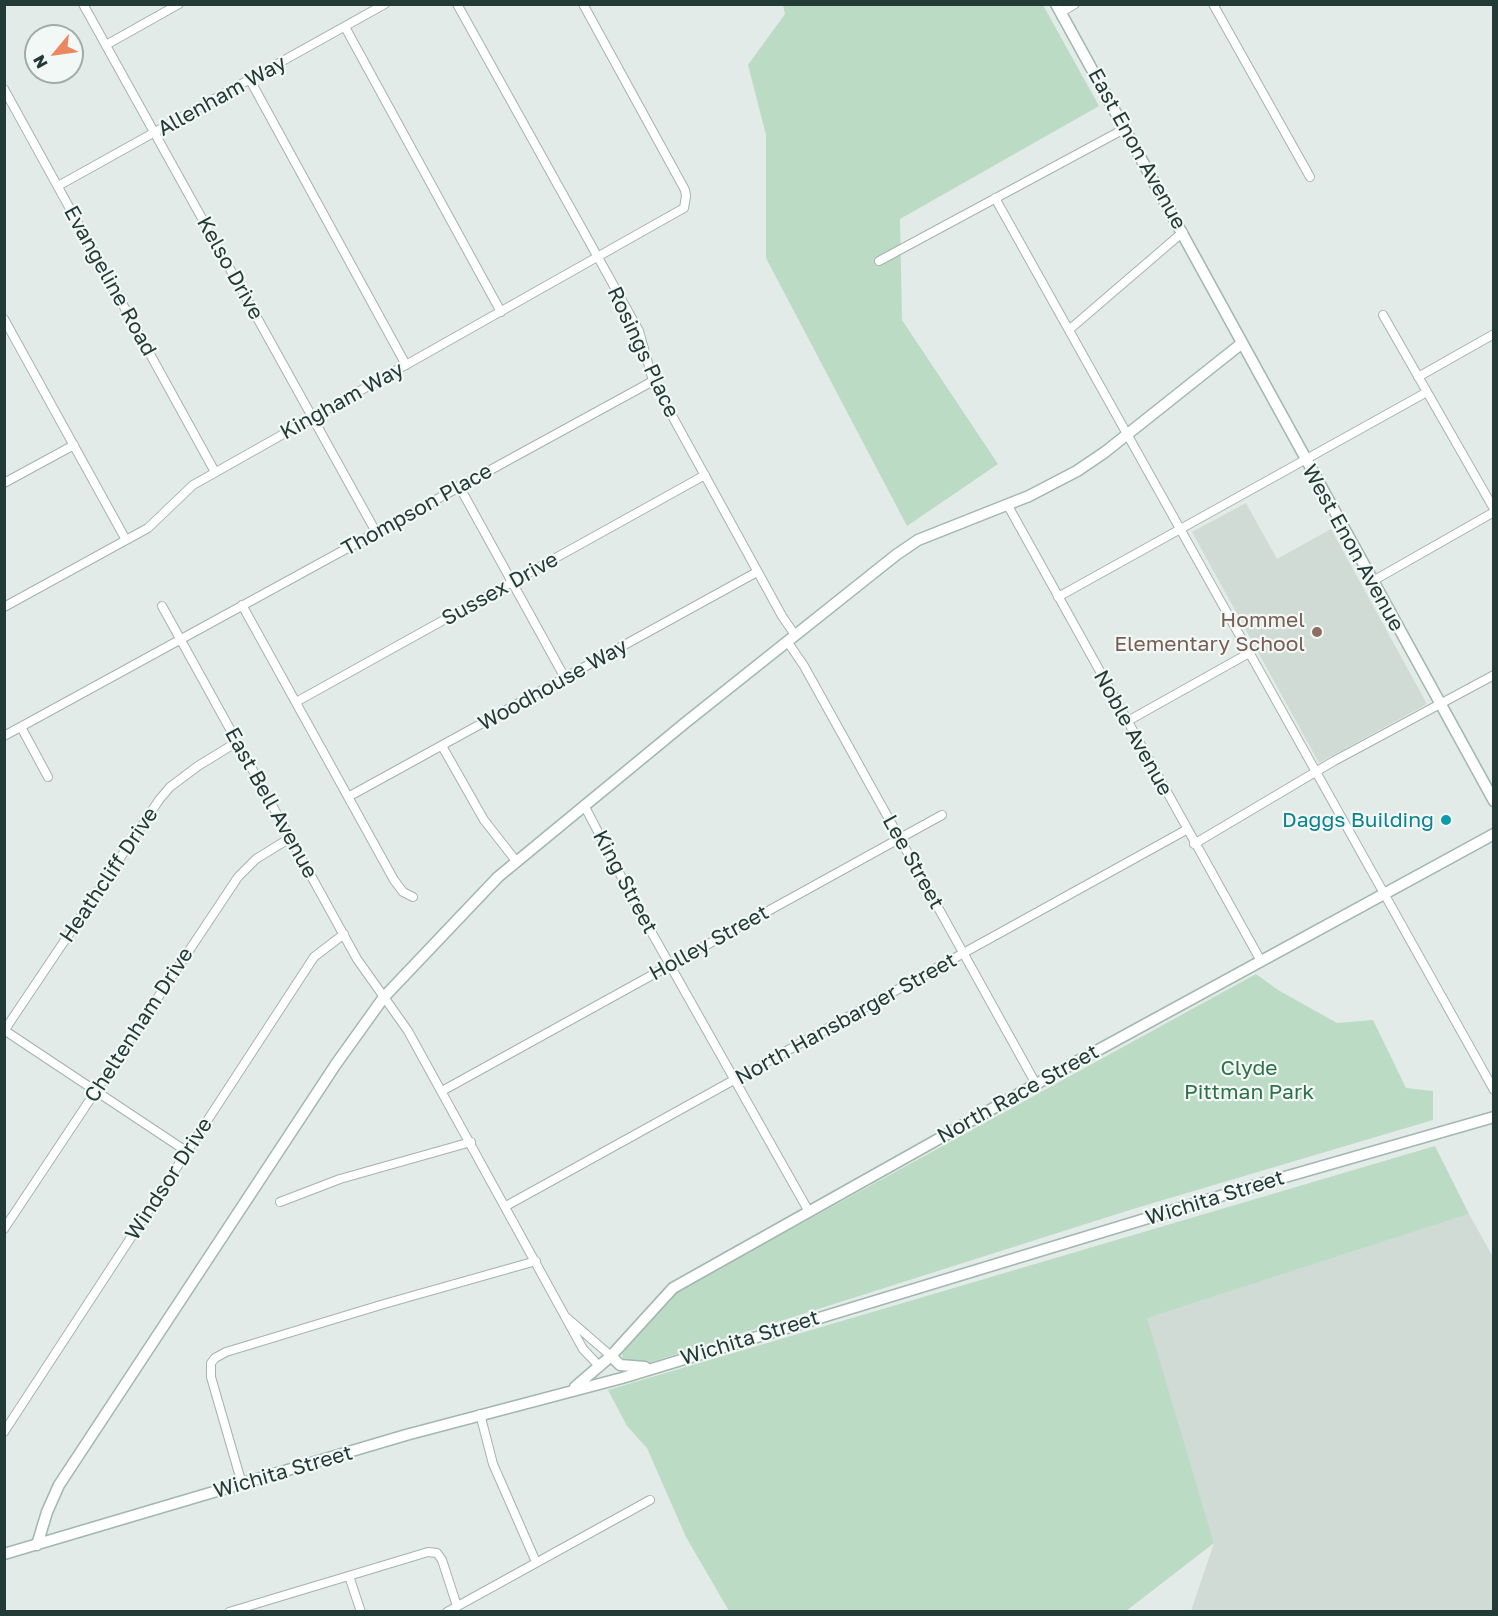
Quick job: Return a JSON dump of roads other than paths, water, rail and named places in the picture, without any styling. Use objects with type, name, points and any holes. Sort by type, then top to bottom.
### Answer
[{"type":"street","name":"Kelso Drive","points":[[83,4],[376,532]]},
{"type":"street","points":[[106,45],[179,4]]},
{"type":"street","name":"Allenham Way","points":[[58,186],[385,4]]},
{"type":"street","name":"Rosings Place","points":[[457,4],[639,331],[653,381],[758,572],[791,638]]},
{"type":"street","name":"Kingham Way","points":[[4,607],[157,521],[182,492],[215,472],[679,212],[686,203],[685,190],[583,4]]},
{"type":"street","points":[[1058,9],[1075,4]]},
{"type":"street","points":[[1213,4],[1310,177]]},
{"type":"street","name":"East Enon Avenue","points":[[1058,9],[1183,231],[1216,295]]},
{"type":"street","points":[[345,27],[501,312]]},
{"type":"street","points":[[250,80],[406,365]]},
{"type":"street","name":"Evangeline Road","points":[[4,89],[215,472]]},
{"type":"street","points":[[879,261],[1126,128]]},
{"type":"street","points":[[995,198],[1494,1090]]},
{"type":"street","points":[[1070,329],[1183,231]]},
{"type":"street","name":"West Enon Avenue","points":[[1216,295],[1371,582],[1494,801]]},
{"type":"street","points":[[1371,582],[1494,511],[1383,315]]},
{"type":"street","points":[[4,319],[126,540]]},
{"type":"street","points":[[1418,376],[1494,334]]},
{"type":"street","points":[[37,1545],[47,1512],[59,1485],[336,1064],[384,997],[437,938],[516,861],[791,638],[918,540],[1029,496],[1077,471],[1241,344]]},
{"type":"street","name":"Thompson Place","points":[[4,736],[653,381]]},
{"type":"street","points":[[1058,597],[1426,392]]},
{"type":"street","points":[[4,483],[74,445]]},
{"type":"street","name":"Sussex Drive","points":[[296,702],[705,475]]},
{"type":"street","points":[[459,486],[565,678]]},
{"type":"street","name":"Noble Avenue","points":[[1006,504],[1261,961]]},
{"type":"street","name":"Woodhouse Way","points":[[348,797],[758,572]]},
{"type":"street","points":[[242,605],[394,880],[404,892],[413,897]]},
{"type":"street","name":"East Bell Avenue","points":[[162,606],[344,934],[408,1030],[583,1349],[600,1367]]},
{"type":"street","name":"Lee Street","points":[[791,638],[804,666],[1036,1084]]},
{"type":"street","points":[[1126,722],[1251,652]]},
{"type":"street","points":[[1194,844],[1317,771],[1494,675]]},
{"type":"street","points":[[21,727],[48,777]]},
{"type":"street","name":"Heathcliff Drive","points":[[5,1031],[159,800],[170,787],[198,766],[237,742]]},
{"type":"street","points":[[442,746],[484,820],[516,861]]},
{"type":"street","name":"King Street","points":[[584,805],[669,964],[808,1210]]},
{"type":"street","name":"Holley Street","points":[[442,1090],[942,815]]},
{"type":"street","name":"North Hansbarger Street","points":[[506,1206],[1186,830]]},
{"type":"street","name":"North Race Street","points":[[571,1391],[611,1356],[673,1288],[808,1210],[1494,834]]},
{"type":"street","name":"Cheltenham Drive","points":[[4,1229],[238,877],[256,859],[290,838]]},
{"type":"street","name":"Windsor Drive","points":[[4,1432],[314,957],[344,934]]},
{"type":"street","points":[[5,1031],[186,1151]]},
{"type":"street","name":"Wichita Street","points":[[4,1554],[480,1414],[622,1378],[1250,1187],[1494,1117]]},
{"type":"street","points":[[280,1202],[340,1179],[471,1142]]},
{"type":"street","points":[[242,1484],[212,1377],[211,1363],[215,1358],[225,1352],[384,1304],[536,1262]]},
{"type":"street","points":[[565,1317],[575,1322],[620,1365],[655,1367]]},
{"type":"street","points":[[600,1367],[622,1378]]},
{"type":"street","points":[[480,1414],[493,1464],[536,1562]]},
{"type":"street","points":[[447,1611],[650,1500]]},
{"type":"street","points":[[229,1611],[258,1607],[349,1575],[428,1552],[437,1553],[442,1560],[457,1606]]},
{"type":"street","points":[[349,1575],[361,1611]]},
{"type":"place","name":"Hommel Elementary School","points":[[1317,632]]},
{"type":"place","name":"Daggs Building","points":[[1446,820]]},
{"type":"park label","name":"Clyde Pittman Park","points":[[1249,1080]]}]
